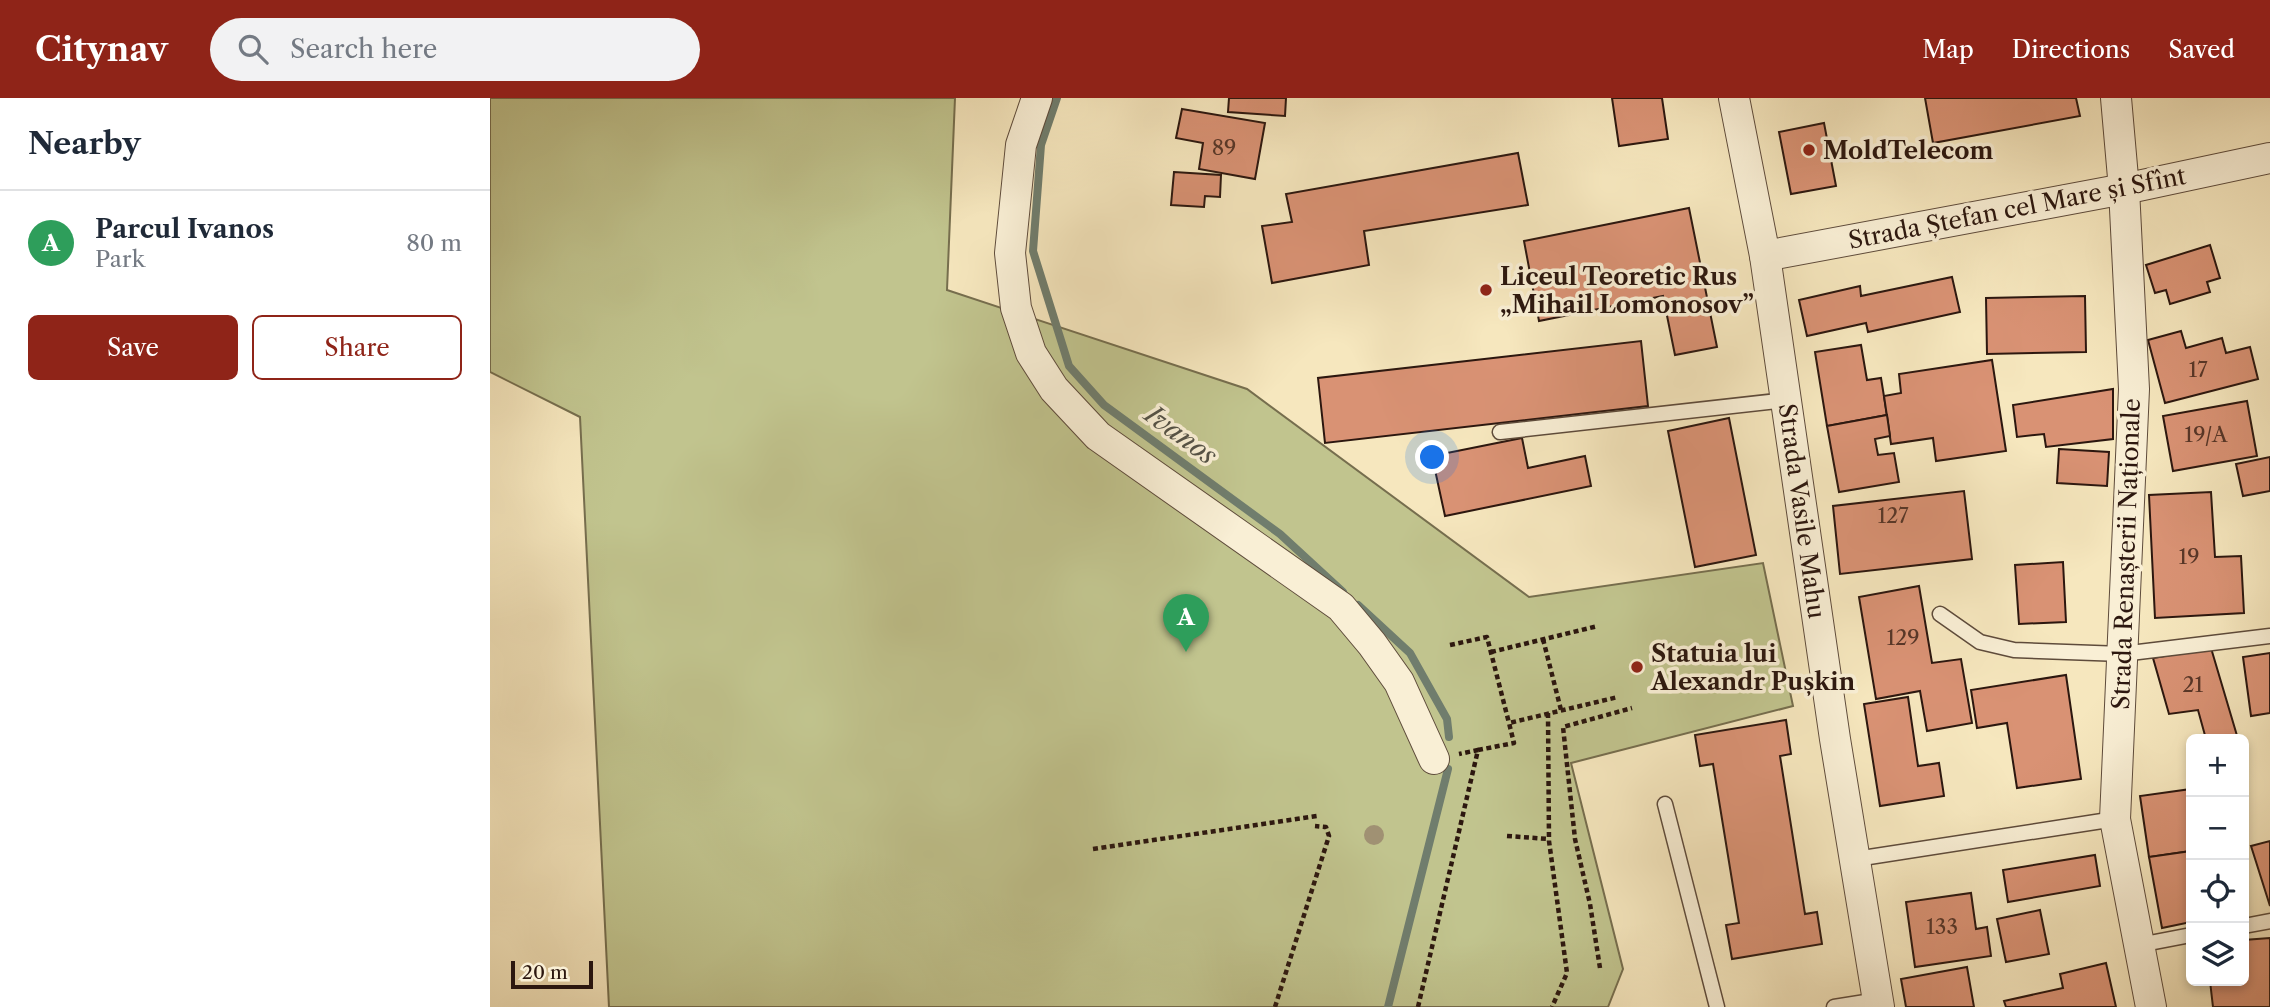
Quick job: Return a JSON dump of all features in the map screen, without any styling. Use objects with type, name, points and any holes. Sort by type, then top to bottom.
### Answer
[{"type":"street","points":[[1037,98],[1021,145],[1010,253],[1016,308],[1031,353],[1054,389],[1098,436],[1341,607],[1399,682],[1434,760]]},
{"type":"street","name":"Strada Vasile Mahu","points":[[1734,98],[1765,256],[1835,739],[1878,1004]]},
{"type":"street","name":"Strada Renașterii Naționale","points":[[2116,98],[2124,189],[2134,389],[2115,819],[2151,1007]]},
{"type":"street","name":"Strada Ștefan cel Mare și Sfînt","points":[[1765,256],[2124,189],[2270,158]]},
{"type":"lane","points":[[1500,432],[1786,400]]},
{"type":"lane","points":[[1940,614],[1980,642],[2014,650],[2122,654],[2270,636]]},
{"type":"lane","points":[[1665,804],[1717,1007]]},
{"type":"lane","points":[[1856,859],[2115,819]]},
{"type":"lane","points":[[2249,925],[2270,921]]},
{"type":"lane","points":[[2139,945],[2186,936]]},
{"type":"lane","points":[[1834,1007],[1878,1004]]},
{"type":"path","points":[[1491,652],[1598,626]]},
{"type":"path","points":[[1434,760],[1514,743],[1488,637],[1450,645]]},
{"type":"path","points":[[1543,639],[1561,710]]},
{"type":"path","points":[[1509,723],[1618,697]]},
{"type":"path","points":[[1600,968],[1576,839],[1563,727],[1632,708]]},
{"type":"path","points":[[1548,713],[1549,839],[1567,973],[1552,1007]]},
{"type":"path","points":[[1418,1007],[1478,750]]},
{"type":"path","points":[[1093,849],[1317,816]]},
{"type":"path","points":[[1275,1007],[1329,836],[1326,827],[1315,826]]},
{"type":"path","points":[[1507,836],[1549,839]]},
{"type":"green space","points":[[490,98],[955,98],[947,290],[1247,389],[1529,597],[1763,563],[1793,706],[1571,763],[1623,969],[1608,1007],[609,1007],[580,417],[490,372]]},
{"type":"building","points":[[1229,98],[1286,98],[1285,116],[1228,112]]},
{"type":"building","points":[[1612,98],[1662,98],[1668,139],[1619,146]]},
{"type":"building","points":[[1925,98],[2076,98],[2080,116],[1933,143]]},
{"type":"building","points":[[1182,109],[1265,123],[1255,179],[1199,169],[1203,143],[1176,138]]},
{"type":"building","points":[[1824,123],[1836,186],[1791,194],[1779,132]]},
{"type":"building","points":[[1518,153],[1528,205],[1364,231],[1369,265],[1272,283],[1262,226],[1292,222],[1286,194]]},
{"type":"building","points":[[1174,172],[1221,175],[1220,197],[1205,196],[1204,207],[1171,205]]},
{"type":"building","points":[[1689,208],[1717,347],[1675,355],[1663,296],[1539,321],[1524,241]]},
{"type":"building","points":[[2210,245],[2220,278],[2207,282],[2210,292],[2170,304],[2166,290],[2155,293],[2146,265]]},
{"type":"building","points":[[1952,277],[1960,312],[1868,332],[1866,323],[1807,336],[1799,300],[1860,286],[1861,296]]},
{"type":"building","points":[[2085,296],[2086,352],[1987,354],[1986,298]]},
{"type":"building","points":[[2181,331],[2186,348],[2222,338],[2226,353],[2250,347],[2258,379],[2165,403],[2148,340]]},
{"type":"building","points":[[1641,341],[1648,406],[1325,443],[1318,378]]},
{"type":"building","points":[[1861,345],[1867,380],[1881,378],[1887,415],[1827,426],[1815,352]]},
{"type":"building","points":[[1992,360],[2006,451],[1936,461],[1933,438],[1891,444],[1884,396],[1901,393],[1899,374]]},
{"type":"building","points":[[2113,389],[2113,439],[2046,447],[2044,434],[2017,437],[2013,405]]},
{"type":"building","points":[[2247,401],[2257,456],[2173,471],[2163,416]]},
{"type":"building","points":[[1887,415],[1890,436],[1875,439],[1878,455],[1894,453],[1899,482],[1839,492],[1827,426]]},
{"type":"building","points":[[1729,418],[1756,555],[1695,567],[1668,431]]},
{"type":"building","points":[[1522,438],[1528,468],[1585,456],[1591,486],[1445,516],[1432,456]]},
{"type":"building","points":[[2059,449],[2109,452],[2107,486],[2057,483]]},
{"type":"building","points":[[2270,457],[2270,491],[2243,496],[2236,464]]},
{"type":"building","points":[[1964,491],[1972,559],[1840,574],[1833,506]]},
{"type":"building","points":[[2211,492],[2215,557],[2241,556],[2244,613],[2155,618],[2149,495]]},
{"type":"building","points":[[2063,562],[2066,622],[2019,624],[2015,565]]},
{"type":"building","points":[[1919,586],[1932,663],[1961,659],[1972,723],[1927,731],[1920,691],[1876,699],[1859,597]]},
{"type":"building","points":[[2211,648],[2237,734],[2205,734],[2198,710],[2169,714],[2153,658]]},
{"type":"building","points":[[2270,653],[2270,713],[2251,716],[2243,657]]},
{"type":"building","points":[[2066,675],[2081,779],[2017,788],[2007,723],[1977,728],[1971,690]]},
{"type":"building","points":[[1908,697],[1918,766],[1939,763],[1944,796],[1880,806],[1864,704]]},
{"type":"building","points":[[1786,720],[1791,754],[1780,756],[1805,914],[1817,912],[1822,944],[1732,959],[1726,925],[1739,923],[1713,764],[1700,766],[1695,735]]},
{"type":"building","points":[[2186,790],[2186,852],[2149,857],[2140,796]]},
{"type":"building","points":[[2270,841],[2270,906],[2251,846]]},
{"type":"building","points":[[2186,852],[2186,923],[2162,928],[2149,857]]},
{"type":"building","points":[[2095,855],[2100,886],[2008,902],[2003,870]]},
{"type":"building","points":[[1971,893],[1976,929],[1987,927],[1991,956],[1915,967],[1906,902]]},
{"type":"building","points":[[2040,910],[2049,954],[2006,962],[1997,919]]},
{"type":"building","points":[[2270,938],[2270,1007],[2213,1007],[2211,986],[2249,986],[2249,940]]},
{"type":"building","points":[[2106,963],[2116,1007],[2006,1007],[2004,1001],[2063,988],[2060,974]]},
{"type":"building","points":[[1967,967],[1974,1007],[1906,1007],[1901,979]]},
{"type":"waterway","name":"Ivanos","points":[[1057,98],[1041,145],[1033,251],[1069,366],[1104,405],[1280,534],[1343,592]]},
{"type":"waterway","name":"Ivanos","points":[[1358,605],[1410,653],[1447,719],[1449,737]]},
{"type":"waterway","name":"Ivanos","points":[[1388,1007],[1448,769]]},
{"type":"place","name":"MoldTelecom","points":[[1809,150]]},
{"type":"place","name":"Liceul Teoretic Rus „Mihail Lomonosov”","points":[[1486,290]]},
{"type":"place","name":"Parcul Ivanos","points":[[1186,652]]},
{"type":"place","name":"Statuia lui Alexandr Pușkin","points":[[1637,667]]}]
